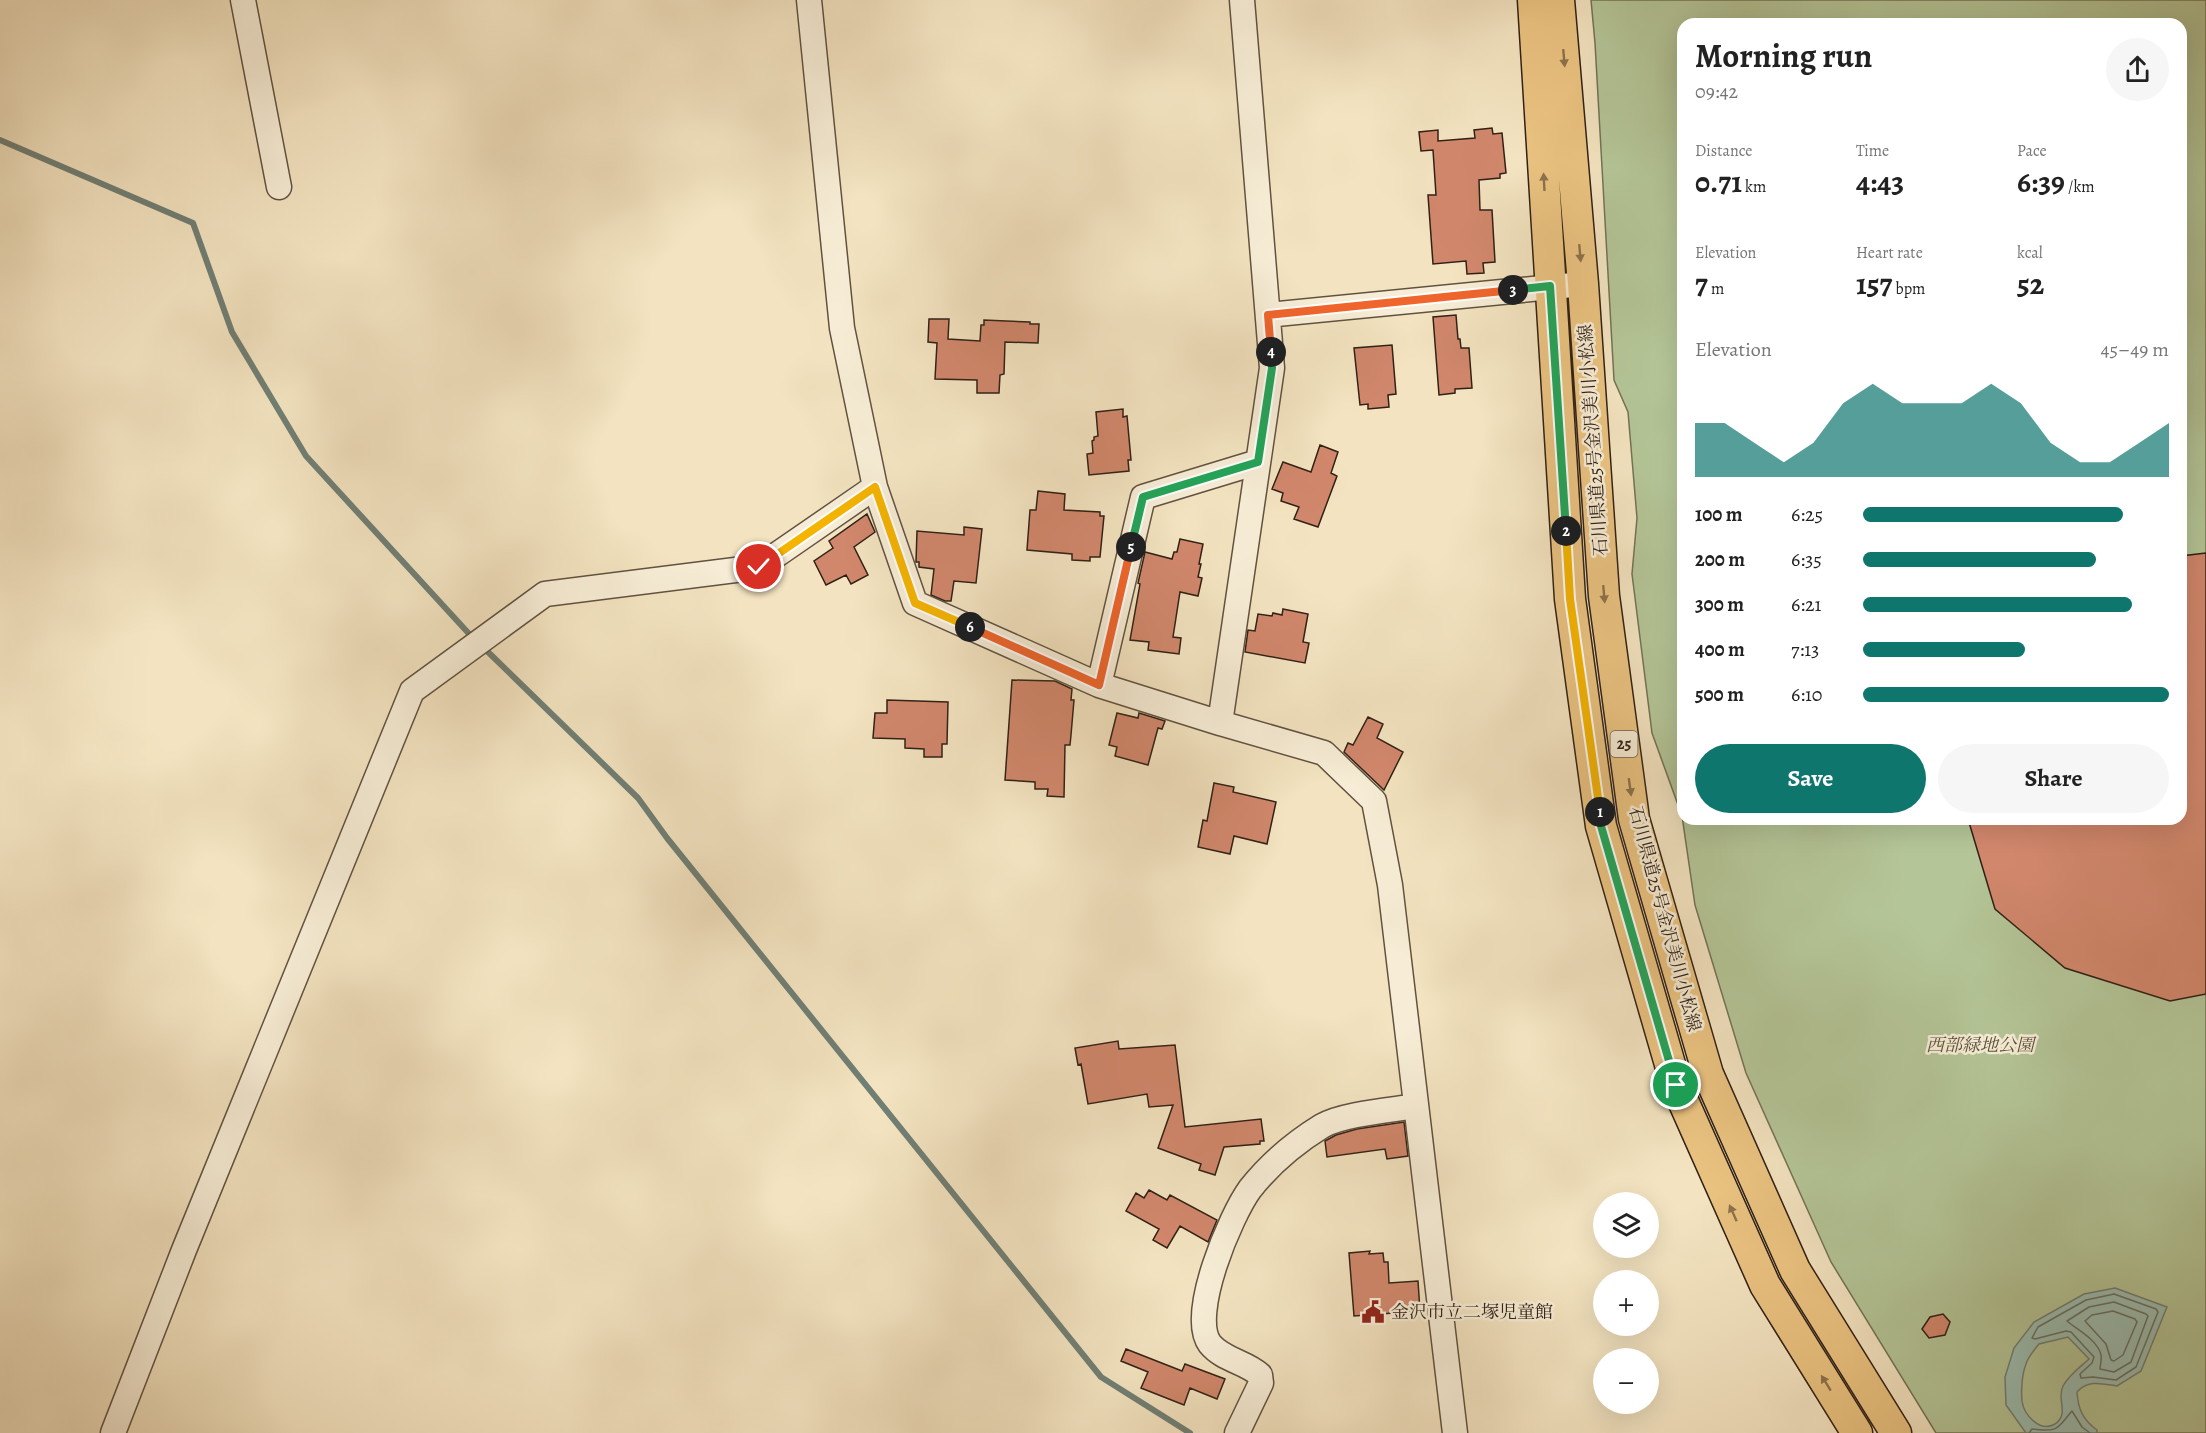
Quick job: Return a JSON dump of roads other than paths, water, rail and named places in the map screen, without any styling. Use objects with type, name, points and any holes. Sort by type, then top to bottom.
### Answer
[{"type":"main road","name":"石川県道25号金沢美川小松線","points":[[1533,0],[1570,599],[1601,826],[1676,1085],[1765,1285],[1857,1433]]},
{"type":"main road","name":"石川県道25号金沢美川小松線","points":[[1559,0],[1583,284],[1604,596],[1634,819],[1708,1074],[1795,1270],[1896,1433]]},
{"type":"street","points":[[243,0],[279,187]]},
{"type":"street","points":[[809,0],[842,328],[875,487],[915,603],[1099,685],[1324,753],[1374,801],[1390,885],[1455,1433]]},
{"type":"street","points":[[1220,723],[1272,368],[1242,0]]},
{"type":"street","points":[[1268,315],[1583,284]]},
{"type":"street","points":[[1099,685],[1143,497],[1258,462]]},
{"type":"street","points":[[113,1433],[184,1250],[412,691],[545,594],[759,567],[875,487]]},
{"type":"street","points":[[1237,1433],[1261,1383],[1260,1376],[1253,1369],[1228,1358],[1210,1343],[1204,1322],[1208,1287],[1216,1256],[1250,1190],[1285,1153],[1324,1124],[1340,1119],[1416,1106]]},
{"type":"water","points":[[2115,1288],[2167,1307],[2141,1371],[2117,1386],[2091,1384],[2077,1392],[2082,1414],[2097,1430],[2097,1433],[2026,1433],[2006,1405],[2005,1377],[2014,1348],[2034,1322],[2084,1294]],"holes":[[[2068,1337],[2089,1359],[2071,1375],[2063,1386],[2061,1391],[2062,1416],[2055,1424],[2044,1426],[2029,1417],[2022,1401],[2024,1372],[2027,1361],[2039,1344]]]},
{"type":"waterway","points":[[0,140],[193,223],[232,332],[306,456],[472,637]]},
{"type":"waterway","points":[[487,651],[638,798],[667,838],[1101,1377],[1190,1433]]},
{"type":"place","name":"金沢市立二塚児童館","points":[[1373,1312]]},
{"type":"park label","name":"西部緑地公園","points":[[1980,1045]]}]
